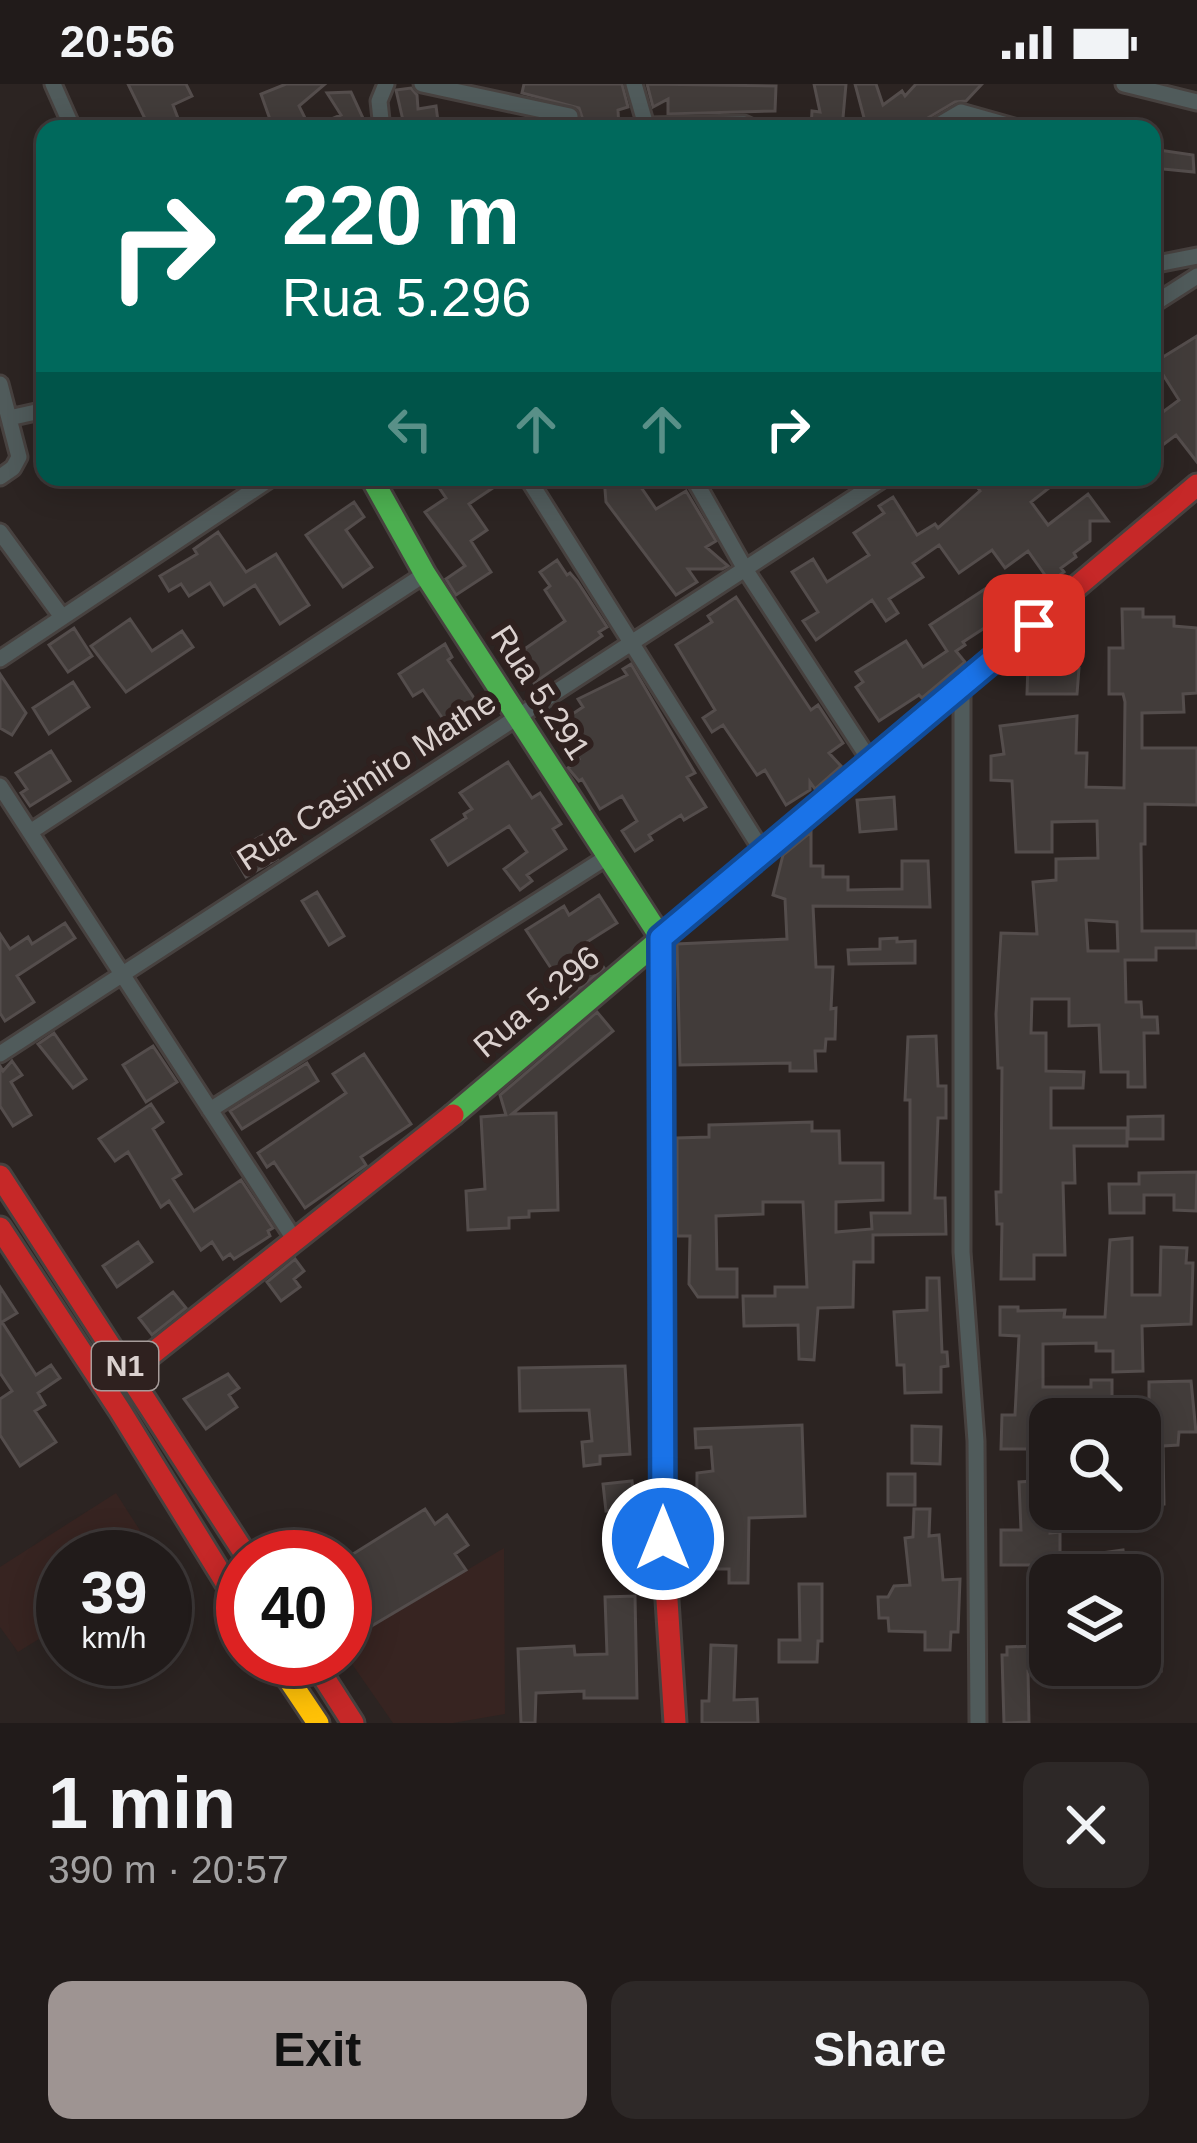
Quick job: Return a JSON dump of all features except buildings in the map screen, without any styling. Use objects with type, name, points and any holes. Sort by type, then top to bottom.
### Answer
[{"type":"main road","name":"Rua 5.296","points":[[129,1372],[460,1109],[1197,485]]},
{"type":"main road","name":"Rua 5.291","points":[[376,486],[425,574],[661,938]]},
{"type":"main road","points":[[661,938],[663,1539],[675,1723]]},
{"type":"main road","name":"N1","points":[[0,1176],[230,1530]]},
{"type":"main road","name":"N1","points":[[0,1228],[216,1566]]},
{"type":"main road","points":[[293,1686],[318,1723]]},
{"type":"main road","points":[[329,1686],[353,1723]]},
{"type":"street","points":[[52,84],[69,120]]},
{"type":"street","points":[[381,120],[380,101],[386,84]]},
{"type":"street","points":[[422,84],[493,92],[570,116]]},
{"type":"street","points":[[634,84],[645,120]]},
{"type":"street","points":[[1124,84],[1197,102]]},
{"type":"street","points":[[947,120],[961,112],[989,120]]},
{"type":"street","points":[[1161,264],[1197,256]]},
{"type":"street","points":[[1161,299],[1197,276]]},
{"type":"street","points":[[0,384],[19,457],[14,468],[0,477]]},
{"type":"street","points":[[9,418],[36,412]]},
{"type":"street","points":[[0,659],[260,486]]},
{"type":"street","points":[[533,486],[763,852]]},
{"type":"street","points":[[698,486],[745,569],[871,762]]},
{"type":"street","name":"Rua Casimiro Mathe","points":[[0,1054],[872,486]]},
{"type":"street","points":[[0,532],[62,617]]},
{"type":"street","points":[[31,832],[425,574]]},
{"type":"street","points":[[962,688],[962,1252],[976,1441],[978,1723]]},
{"type":"street","points":[[0,785],[294,1239]]},
{"type":"street","points":[[210,1110],[607,856]]},
{"type":"shaded area","points":[[116,1493],[140,1530],[58,1530]]},
{"type":"shaded area","points":[[36,1544],[36,1641],[18,1652],[0,1627],[0,1567]]},
{"type":"shaded area","points":[[504,1548],[505,1714],[453,1723],[393,1723],[367,1686],[372,1686],[372,1627]]},
{"type":"traffic: fast","points":[[376,486],[425,574],[661,938],[662,1225]]},
{"type":"traffic: fast","points":[[453,1115],[1003,649]]},
{"type":"traffic: slow","points":[[293,1686],[318,1723]]},
{"type":"traffic: jam","points":[[1003,649],[1197,485]]},
{"type":"traffic: jam","points":[[129,1372],[453,1115]]},
{"type":"traffic: jam","points":[[0,1176],[229,1530]]},
{"type":"traffic: jam","points":[[662,1225],[663,1539],[675,1723]]},
{"type":"traffic: jam","points":[[0,1228],[216,1566]]},
{"type":"traffic: jam","points":[[329,1686],[353,1723]]},
{"type":"route","points":[[663,1539],[661,938],[1034,625]]}]
